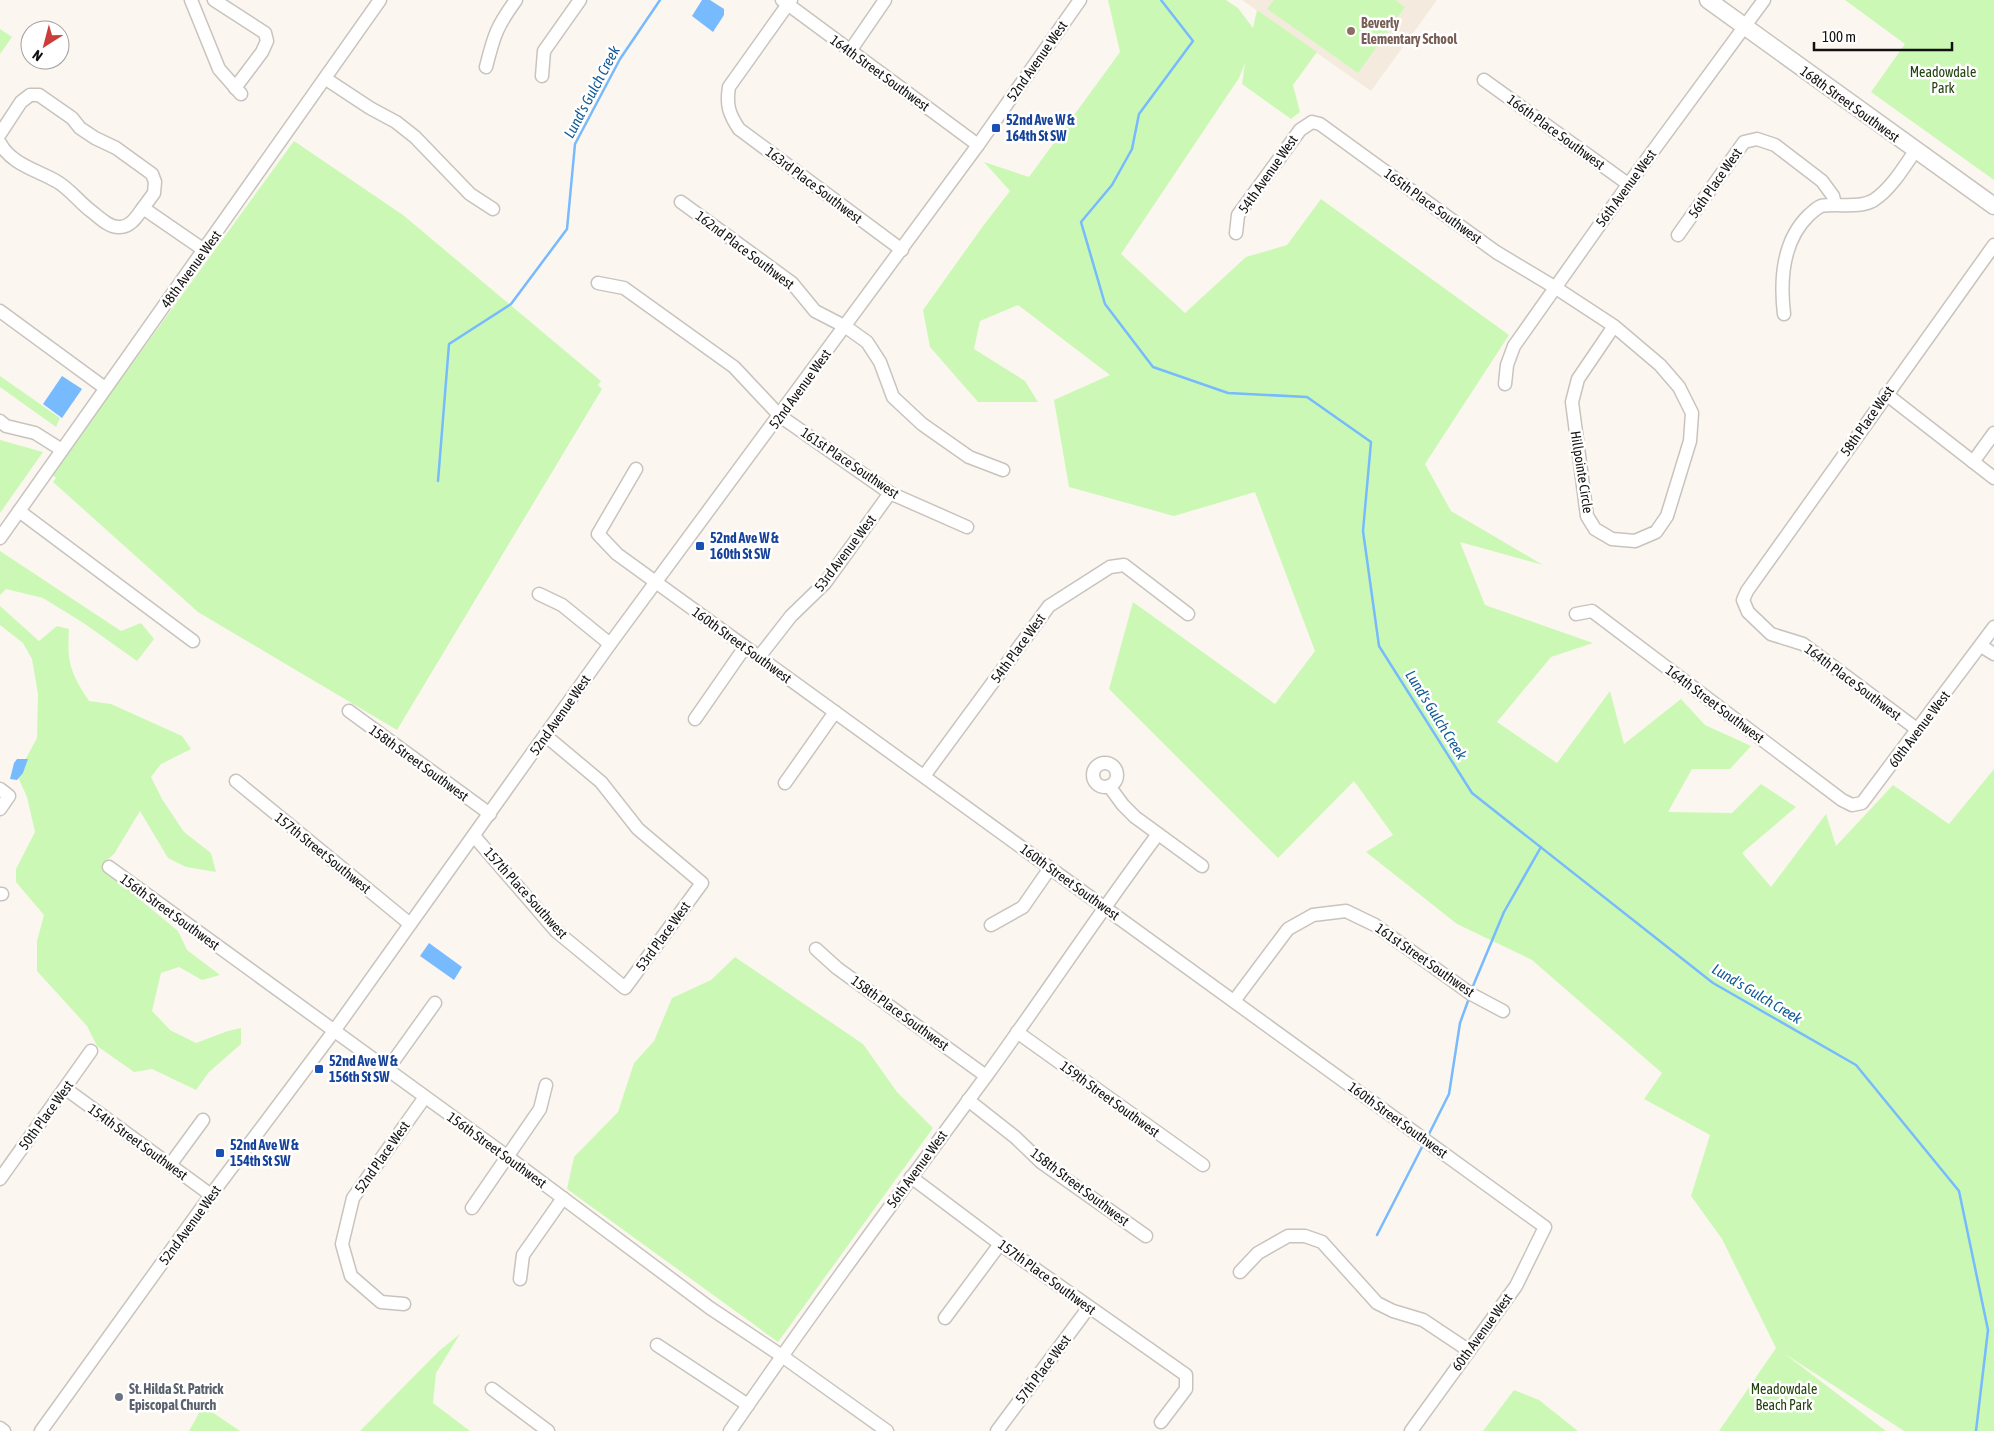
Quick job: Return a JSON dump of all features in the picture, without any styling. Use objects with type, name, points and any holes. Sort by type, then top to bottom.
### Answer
[{"type":"main road","name":"168th Street Southwest","points":[[1708,0],[1915,151],[1994,206]]},
{"type":"street","points":[[191,0],[219,70],[238,91],[262,52],[267,41],[265,33],[214,0]]},
{"type":"street","name":"48th Avenue West","points":[[0,538],[380,0]]},
{"type":"street","points":[[486,67],[495,32],[516,0]]},
{"type":"street","points":[[542,76],[544,51],[580,0]]},
{"type":"street","points":[[850,51],[885,0]]},
{"type":"street","name":"52nd Avenue West","points":[[40,1431],[211,1195],[334,1031],[610,644],[902,250],[1080,0]]},
{"type":"street","name":"56th Avenue West","points":[[1505,384],[1507,364],[1514,346],[1628,184],[1764,0]]},
{"type":"street","name":"164th Street Southwest","points":[[787,2],[978,145]]},
{"type":"street","name":"163rd Place Southwest","points":[[787,2],[729,87],[727,102],[730,116],[739,129],[902,250]]},
{"type":"street","points":[[326,79],[370,108],[396,122],[415,137],[470,194],[493,208]]},
{"type":"street","name":"166th Place Southwest","points":[[1484,80],[1628,184]]},
{"type":"street","points":[[0,134],[21,102],[30,95],[39,95],[72,118],[87,133],[116,148],[152,174],[155,182],[154,193],[130,224],[122,228],[112,226],[89,210],[57,181],[41,175],[19,162],[4,150],[0,143]]},
{"type":"street","name":"54th Avenue West","points":[[1236,233],[1238,215],[1300,130],[1312,122]]},
{"type":"street","name":"165th Place Southwest","points":[[1312,122],[1320,124],[1496,252],[1556,288]]},
{"type":"street","name":"56th Place West","points":[[1678,235],[1744,142],[1757,139],[1775,145],[1822,180],[1833,196],[1835,204]]},
{"type":"street","points":[[1784,314],[1782,300],[1783,268],[1793,236],[1801,223],[1818,207],[1835,204],[1859,204],[1873,200],[1895,179],[1915,151]]},
{"type":"street","name":"162nd Place Southwest","points":[[681,202],[792,283],[815,311],[846,327],[867,342],[880,362],[894,397],[922,424],[969,457],[1003,470]]},
{"type":"street","points":[[143,208],[204,250]]},
{"type":"street","name":"58th Place West","points":[[1743,600],[1747,591],[1886,394],[1994,245]]},
{"type":"street","name":"161st Place Southwest","points":[[598,283],[624,288],[734,367],[780,416],[890,493],[967,527]]},
{"type":"street","name":"Hillpointe Circle","points":[[1556,288],[1614,326],[1660,365],[1679,387],[1692,413],[1690,441],[1668,516],[1656,532],[1635,541],[1612,539],[1594,529],[1586,516],[1572,402],[1578,379],[1614,326]]},
{"type":"street","points":[[0,311],[105,388]]},
{"type":"street","points":[[1886,394],[1994,478]]},
{"type":"street","points":[[0,421],[6,426],[35,433],[62,450]]},
{"type":"street","points":[[1973,462],[1994,433]]},
{"type":"street","name":"160th Street Southwest","points":[[636,469],[598,534],[617,554],[1545,1227]]},
{"type":"street","name":"53rd Avenue West","points":[[759,657],[791,616],[825,583],[890,493]]},
{"type":"street","points":[[19,512],[193,641]]},
{"type":"street","name":"54th Place West","points":[[924,776],[1049,606],[1110,567],[1124,565],[1188,614]]},
{"type":"street","points":[[539,594],[562,604],[610,644]]},
{"type":"street","name":"164th Place Southwest","points":[[1743,600],[1748,612],[1771,634],[1803,644],[1918,730]]},
{"type":"street","name":"164th Street Southwest","points":[[1576,614],[1592,611],[1842,800],[1852,805]]},
{"type":"street","name":"60th Avenue West","points":[[1852,805],[1862,804],[1994,627]]},
{"type":"street","points":[[695,719],[745,646]]},
{"type":"street","points":[[1981,646],[1994,654]]},
{"type":"street","name":"158th Street Southwest","points":[[349,711],[490,814]]},
{"type":"street","points":[[785,782],[835,712]]},
{"type":"street","name":"53rd Place West","points":[[546,736],[601,782],[638,829],[702,883],[624,988]]},
{"type":"street","name":"157th Street Southwest","points":[[236,781],[410,924]]},
{"type":"street","points":[[1109,786],[1123,805],[1158,834],[1202,866]]},
{"type":"street","points":[[0,809],[5,793]]},
{"type":"street","points":[[1104,907],[1158,834]]},
{"type":"street","name":"157th Place Southwest","points":[[474,836],[556,931],[624,988]]},
{"type":"street","name":"156th Street Southwest","points":[[108,867],[508,1157],[710,1308],[782,1356],[887,1431]]},
{"type":"street","points":[[990,925],[1022,907],[1050,868]]},
{"type":"street","name":"56th Avenue West","points":[[730,1431],[911,1177],[986,1076],[1104,907]]},
{"type":"street","name":"161st Street Southwest","points":[[1234,1001],[1288,929],[1313,915],[1346,911],[1375,925],[1471,994],[1503,1011]]},
{"type":"street","name":"158th Place Southwest","points":[[816,950],[837,968],[986,1076]]},
{"type":"street","points":[[387,1070],[435,1003]]},
{"type":"street","name":"159th Street Southwest","points":[[1017,1032],[1203,1165]]},
{"type":"street","name":"50th Place West","points":[[0,1179],[66,1089],[91,1051]]},
{"type":"street","points":[[472,1208],[540,1109],[546,1085]]},
{"type":"street","name":"154th Street Southwest","points":[[66,1089],[211,1195]]},
{"type":"street","name":"52nd Place West","points":[[404,1304],[381,1302],[351,1276],[342,1244],[354,1198],[424,1097]]},
{"type":"street","name":"158th Street Southwest","points":[[968,1100],[1015,1137],[1041,1162],[1146,1236]]},
{"type":"street","points":[[170,1165],[204,1120]]},
{"type":"street","name":"157th Place Southwest","points":[[911,1177],[1000,1244],[1186,1375],[1186,1389],[1161,1422]]},
{"type":"street","points":[[520,1279],[523,1255],[563,1198]]},
{"type":"street","name":"60th Avenue West","points":[[1411,1431],[1516,1286],[1545,1227]]},
{"type":"street","points":[[1240,1272],[1258,1253],[1288,1236],[1305,1236],[1322,1242],[1377,1303],[1393,1311],[1423,1320],[1468,1350]]},
{"type":"street","points":[[945,1318],[1000,1244]]},
{"type":"street","name":"57th Place West","points":[[998,1431],[1089,1307]]},
{"type":"street","points":[[657,1345],[748,1405]]},
{"type":"street","points":[[492,1389],[548,1431]]},
{"type":"street","points":[[0,1428],[4,1431]]},
{"type":"shaded area","name":"Beverly Elementary School","points":[[1242,0],[1437,0],[1371,91]]},
{"type":"green space","name":"Meadowdale Beach Park","points":[[1108,0],[1226,0],[1238,8],[1253,28],[1257,10],[1317,52],[1293,85],[1300,112],[1291,119],[1242,84],[1245,63],[1239,78],[1121,254],[1185,313],[1246,257],[1287,245],[1321,199],[1509,335],[1425,464],[1451,511],[1543,565],[1460,542],[1485,605],[1593,643],[1551,657],[1497,722],[1557,763],[1610,691],[1624,744],[1681,699],[1705,725],[1751,746],[1730,769],[1692,769],[1668,812],[1732,813],[1761,784],[1796,807],[1742,853],[1771,887],[1826,814],[1836,846],[1893,785],[1949,824],[1994,769],[1994,1431],[1904,1431],[1785,1354],[1886,1431],[1719,1431],[1776,1348],[1722,1239],[1691,1196],[1710,1135],[1644,1099],[1662,1073],[1532,960],[1457,924],[1366,852],[1393,835],[1354,781],[1278,858],[1109,689],[1133,602],[1275,704],[1315,651],[1255,492],[1174,516],[1069,487],[1054,400],[1110,375],[1018,305],[980,321],[974,349],[1025,381],[1038,402],[978,402],[930,347],[923,310],[1010,191],[984,162],[1029,177],[1120,52]]},
{"type":"green space","name":"Beverly Elementary School","points":[[1274,0],[1395,0],[1405,7],[1358,73],[1267,9]]},
{"type":"green space","name":"Meadowdale Park","points":[[1845,0],[1994,0],[1994,180],[1871,92],[1905,44]]},
{"type":"green space","points":[[0,29],[12,37],[0,54]]},
{"type":"green space","points":[[294,141],[403,215],[601,381],[598,385],[602,389],[397,730],[198,612],[53,482],[56,478],[52,474]]},
{"type":"green space","points":[[0,376],[60,418],[56,427],[0,387]]},
{"type":"green space","points":[[0,440],[43,452],[0,513]]},
{"type":"green space","points":[[0,551],[121,631],[141,623],[154,639],[137,661],[85,624],[43,598],[6,589],[0,595]]},
{"type":"green space","points":[[0,606],[39,641],[57,626],[69,629],[69,659],[71,667],[89,701],[111,704],[182,736],[191,749],[161,764],[151,777],[162,799],[184,832],[211,853],[216,872],[186,867],[168,858],[140,811],[114,854],[101,865],[178,931],[187,950],[220,975],[202,980],[179,967],[161,973],[152,1011],[170,1030],[196,1043],[241,1028],[241,1044],[209,1072],[196,1090],[152,1069],[134,1072],[97,1046],[87,1026],[37,971],[37,941],[44,915],[16,882],[16,869],[35,832],[27,797],[17,775],[37,738],[38,694],[32,659],[23,643],[0,625]]},
{"type":"green space","points":[[735,957],[863,1044],[897,1092],[933,1128],[778,1342],[567,1189],[574,1157],[618,1112],[634,1063],[654,1041],[672,998],[711,980]]},
{"type":"green space","points":[[460,1334],[436,1373],[433,1403],[470,1431],[360,1431],[439,1351]]},
{"type":"green space","points":[[1514,1390],[1539,1400],[1578,1431],[1483,1431]]},
{"type":"green space","points":[[203,1406],[240,1431],[189,1431]]},
{"type":"water","points":[[702,0],[710,0],[724,9],[724,15],[713,32],[692,16]]},
{"type":"water","points":[[62,376],[82,389],[62,418],[43,404]]},
{"type":"water","points":[[17,759],[28,759],[23,773],[17,780],[10,779],[14,763]]},
{"type":"water","points":[[429,943],[462,967],[454,980],[420,956]]},
{"type":"waterway","name":"Lund's Gulch Creek","points":[[438,481],[449,344],[511,304],[567,229],[575,144],[620,59],[660,0]]},
{"type":"waterway","name":"Lund's Gulch Creek","points":[[1161,0],[1193,41],[1139,114],[1132,149],[1112,185],[1081,222],[1105,304],[1153,367],[1228,393],[1307,397],[1371,442],[1363,531],[1379,646],[1472,793],[1713,983],[1856,1065],[1959,1191],[1988,1330],[1976,1431]]},
{"type":"waterway","points":[[1473,986],[1504,912],[1541,847]]},
{"type":"waterway","points":[[1429,1134],[1449,1094],[1460,1023],[1468,1001]]},
{"type":"waterway","points":[[1377,1235],[1422,1147]]},
{"type":"place","name":"Beverly Elementary School","points":[[1351,31]]},
{"type":"place","name":"52nd Ave W & 164th St SW","points":[[996,128]]},
{"type":"place","name":"52nd Ave W & 160th St SW","points":[[700,546]]},
{"type":"place","name":"52nd Ave W & 156th St SW","points":[[319,1069]]},
{"type":"place","name":"52nd Ave W & 154th St SW","points":[[220,1153]]},
{"type":"place","name":"St. Hilda St. Patrick Episcopal Church","points":[[119,1397]]}]
